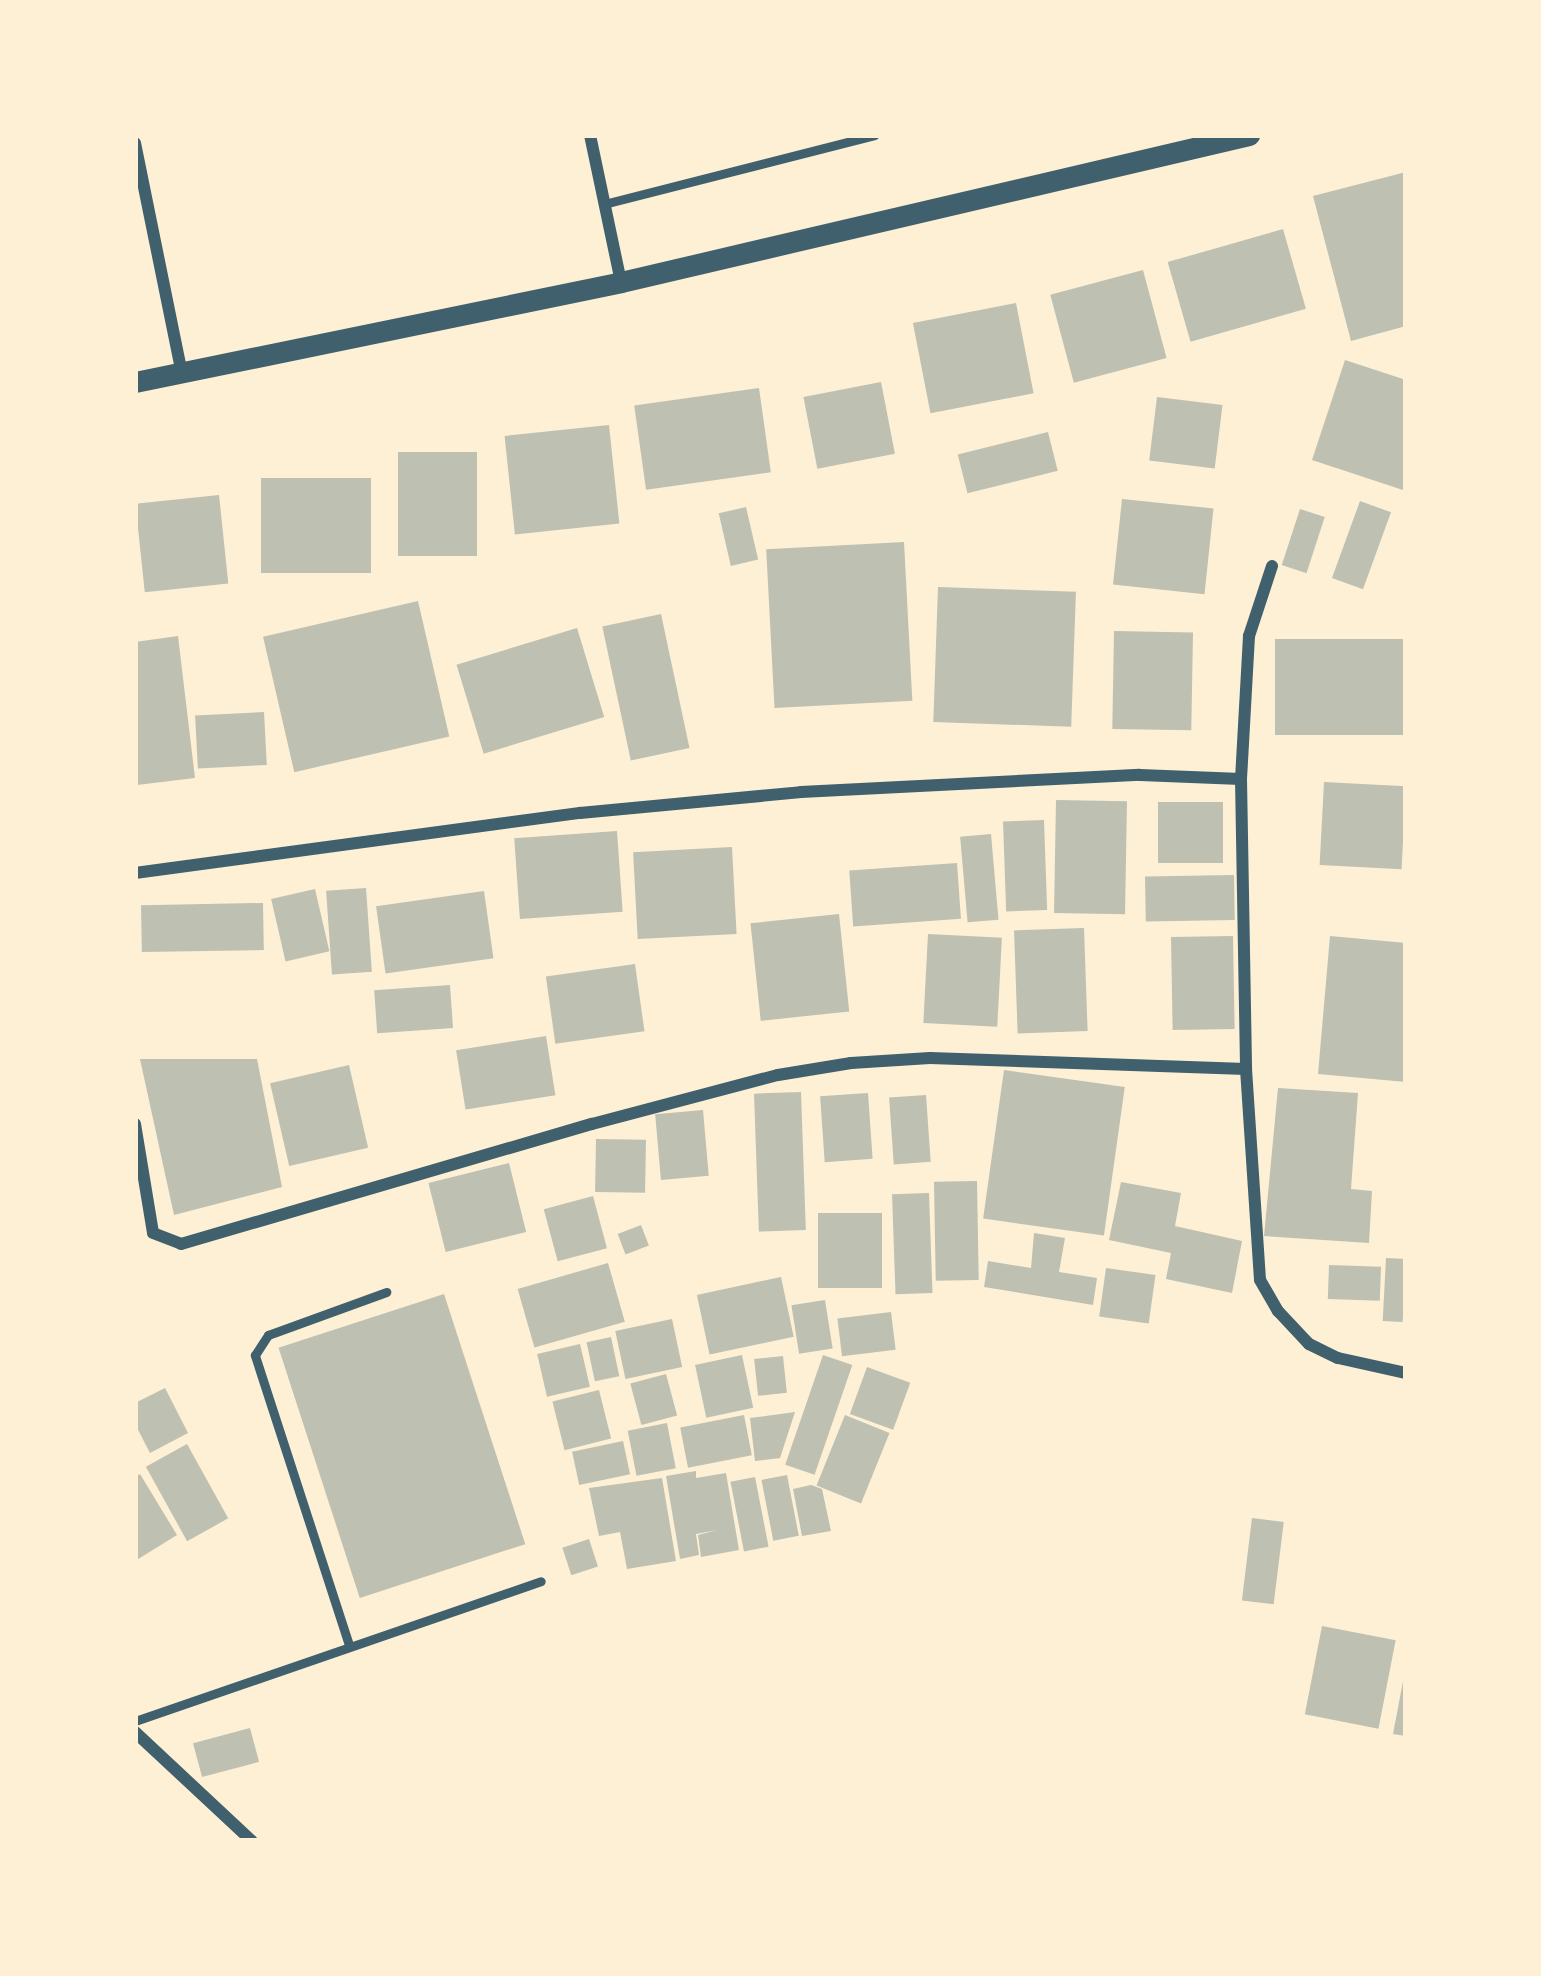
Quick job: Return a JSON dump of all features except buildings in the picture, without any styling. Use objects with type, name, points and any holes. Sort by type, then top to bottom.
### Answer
[{"type":"street","points":[[590,135],[620,281]]},
{"type":"street","points":[[135,382],[620,281],[1249,135]]},
{"type":"street","points":[[135,143],[182,375]]},
{"type":"street","points":[[1272,566],[1249,636],[1241,779],[1246,1069],[1260,1280],[1278,1311],[1309,1345],[1338,1358],[1406,1373]]},
{"type":"street","points":[[135,873],[580,813],[801,792],[1140,775],[1241,779]]},
{"type":"street","points":[[135,1124],[153,1232],[181,1244],[592,1124],[778,1075],[851,1063],[929,1058],[1246,1069]]},
{"type":"street","points":[[135,1732],[252,1841]]},
{"type":"lane","points":[[604,204],[874,135]]},
{"type":"lane","points":[[349,1646],[255,1355],[268,1335],[386,1292]]},
{"type":"lane","points":[[135,1720],[541,1581]]}]
